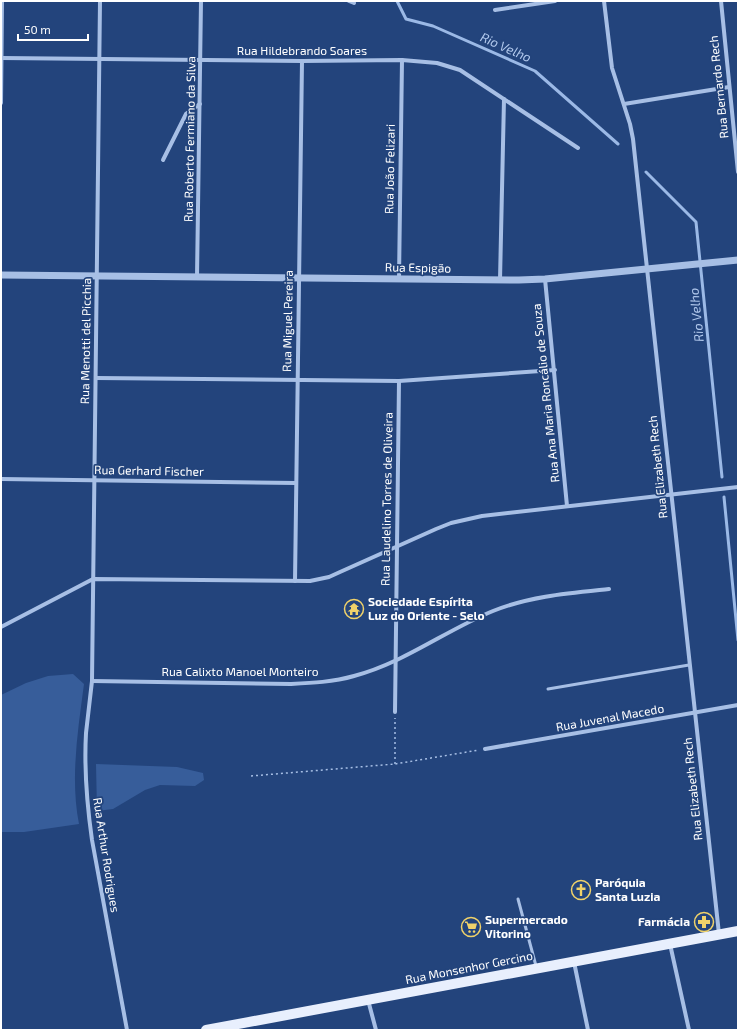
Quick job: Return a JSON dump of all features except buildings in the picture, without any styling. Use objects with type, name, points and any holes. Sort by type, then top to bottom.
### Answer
[{"type":"main road","name":"Rua Monsenhor Gercino","points":[[206,1030],[738,931]]},
{"type":"street","points":[[1,103],[2,1]]},
{"type":"street","name":"Rua Menotti del Picchia","points":[[92,681],[100,1]]},
{"type":"street","name":"Rua Roberto Fermiano da Silva","points":[[197,277],[201,1]]},
{"type":"street","points":[[349,1],[354,3]]},
{"type":"street","points":[[495,10],[555,1]]},
{"type":"street","name":"Rua Elizabeth Rech","points":[[604,1],[612,68],[630,124],[633,139],[718,934]]},
{"type":"street","name":"Rua Bernardo Rech","points":[[721,1],[738,172]]},
{"type":"street","name":"Rua Hildebrando Soares","points":[[1,58],[302,62],[402,60],[437,63],[460,70],[578,148]]},
{"type":"street","name":"Rua João Felizari","points":[[399,279],[402,60]]},
{"type":"street","name":"Rua Miguel Pereira","points":[[295,581],[302,62]]},
{"type":"street","points":[[624,104],[729,87]]},
{"type":"street","points":[[500,280],[504,99]]},
{"type":"street","points":[[163,160],[186,114],[200,104]]},
{"type":"street","name":"Rua Espigão","points":[[1,275],[500,280],[545,279],[738,260]]},
{"type":"street","name":"Rua Ana Maria Roncálio de Souza","points":[[545,279],[567,506]]},
{"type":"street","points":[[96,378],[399,381],[555,370]]},
{"type":"street","name":"Rua Laudelino Torres de Oliveira","points":[[395,712],[399,381]]},
{"type":"street","name":"Rua Gerhard Fischer","points":[[1,479],[296,483]]},
{"type":"street","points":[[1,627],[93,579],[310,581],[329,577],[397,548],[436,529],[466,519],[738,487]]},
{"type":"street","name":"Rua Calixto Manoel Monteiro","points":[[92,681],[306,683],[330,681],[355,676],[396,660],[476,618],[509,605],[542,597],[609,589]]},
{"type":"street","name":"Rua Arthur Rodrigues","points":[[92,681],[86,734],[85,767],[88,809],[98,877],[127,1030]]},
{"type":"street","name":"Rua Juvenal Macedo","points":[[485,749],[738,705]]},
{"type":"street","points":[[670,943],[689,1030]]},
{"type":"street","points":[[574,961],[588,1030]]},
{"type":"street","points":[[368,1000],[376,1030]]},
{"type":"lane","points":[[548,689],[689,665]]},
{"type":"lane","points":[[518,898],[537,968]]},
{"type":"path","points":[[395,712],[395,764]]},
{"type":"path","points":[[251,776],[395,764],[485,749]]},
{"type":"shaded area","points":[[73,674],[84,684],[77,736],[75,772],[76,807],[79,824],[24,832],[1,832],[1,695],[26,683],[48,676]]},
{"type":"shaded area","points":[[96,764],[177,767],[203,773],[204,780],[195,786],[160,785],[145,790],[113,809],[97,811]]},
{"type":"waterway","name":"Rio Velho","points":[[397,1],[406,19],[433,26],[535,71],[618,144]]},
{"type":"waterway","name":"Rio Velho","points":[[646,172],[696,222],[722,477]]},
{"type":"waterway","name":"Rio Velho","points":[[724,497],[738,640]]},
{"type":"place","name":"Sociedade Espírita Luz do Oriente - Selo","points":[[354,609]]},
{"type":"place","name":"Paróquia Santa Luzia","points":[[581,890]]},
{"type":"place","name":"Farmácia","points":[[704,922]]},
{"type":"place","name":"Supermercado Vitorino","points":[[471,927]]}]
